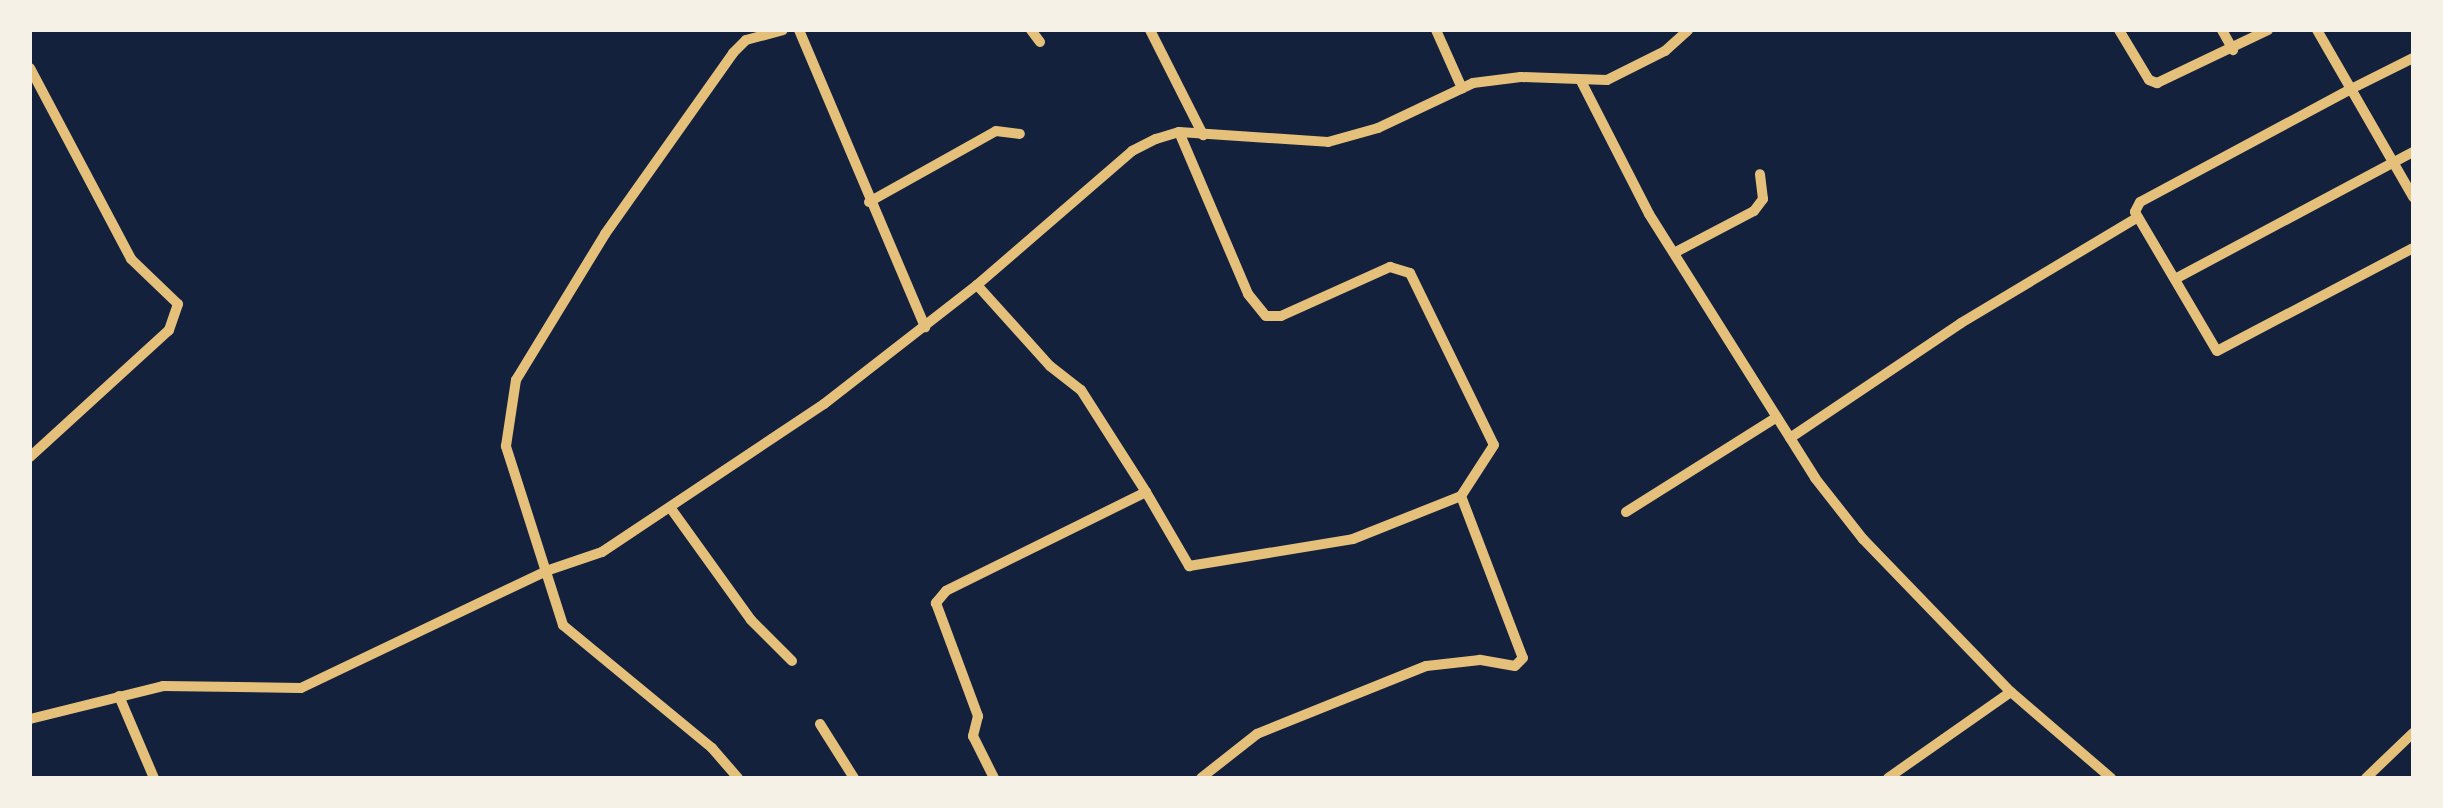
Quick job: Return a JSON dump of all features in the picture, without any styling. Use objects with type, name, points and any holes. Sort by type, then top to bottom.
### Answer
[{"type":"street","points":[[738,778],[712,748],[576,640],[563,625],[510,470],[509,404],[516,380],[605,234],[733,53],[746,40],[783,30]]},
{"type":"street","points":[[800,30],[869,202],[925,326]]},
{"type":"street","points":[[1031,30],[1040,42]]},
{"type":"street","points":[[1150,30],[1203,135]]},
{"type":"street","points":[[1436,30],[1462,88]]},
{"type":"street","points":[[30,719],[163,686],[301,688],[546,571],[602,552],[672,510],[925,326],[1132,151],[1179,132],[1328,142],[1378,128],[1462,88],[1520,77],[1582,81],[1628,72],[1688,30]]},
{"type":"street","points":[[2120,30],[2153,83],[2233,50],[2268,30]]},
{"type":"street","points":[[2222,30],[2233,50]]},
{"type":"street","points":[[2317,30],[2413,197]]},
{"type":"street","points":[[2413,58],[2140,202],[2138,217],[2212,347],[2222,350],[2413,248]]},
{"type":"street","points":[[30,68],[131,259],[178,304],[169,330],[30,457]]},
{"type":"street","points":[[1582,81],[1674,253],[1790,438],[1863,539],[2011,692],[2112,778]]},
{"type":"street","points":[[869,202],[996,131],[1020,134]]},
{"type":"street","points":[[976,285],[1050,366],[1081,390],[1190,566],[1353,539],[1462,496],[1494,445],[1410,273],[1390,267],[1281,316],[1266,316],[1248,294],[1179,132]]},
{"type":"street","points":[[2175,279],[2413,152]]},
{"type":"street","points":[[1674,253],[1754,211],[1763,200],[1760,174]]},
{"type":"street","points":[[1790,438],[1961,323],[2138,217]]},
{"type":"street","points":[[1626,512],[1777,417]]},
{"type":"street","points":[[994,778],[973,736],[978,716],[936,603],[946,591],[1146,492]]},
{"type":"street","points":[[1201,778],[1257,734],[1426,666],[1521,664],[1462,496]]},
{"type":"street","points":[[672,510],[751,620],[792,660]]},
{"type":"street","points":[[1888,778],[2011,692]]},
{"type":"street","points":[[120,696],[154,778]]},
{"type":"street","points":[[820,724],[854,778]]},
{"type":"street","points":[[2366,778],[2413,733]]}]
